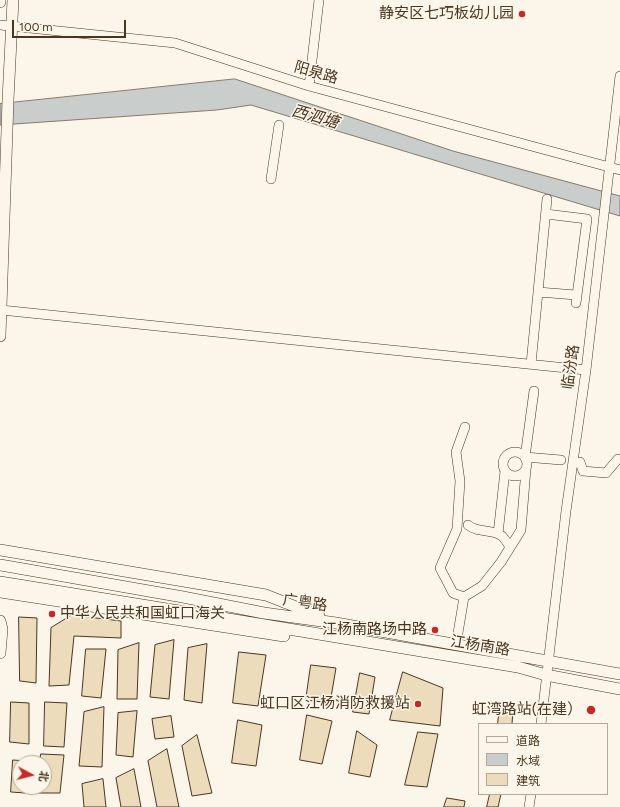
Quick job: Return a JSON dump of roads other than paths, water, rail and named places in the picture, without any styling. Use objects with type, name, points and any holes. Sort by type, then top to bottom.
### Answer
[{"type":"main road","points":[[0,336],[8,100],[14,0]]},
{"type":"main road","name":"广粤路","points":[[0,550],[266,595],[336,623]]},
{"type":"main road","name":"广粤路","points":[[0,565],[183,597],[264,613],[336,623]]},
{"type":"main road","name":"广粤路","points":[[0,582],[181,610],[334,638]]},
{"type":"main road","name":"广粤路","points":[[0,592],[288,637],[334,638]]},
{"type":"main road","points":[[0,621],[2,629],[0,652]]},
{"type":"main road","name":"江杨南路","points":[[336,623],[620,674]]},
{"type":"main road","name":"江杨南路","points":[[334,638],[518,667],[546,675],[620,689]]},
{"type":"street","points":[[309,86],[319,0]]},
{"type":"street","name":"阳泉路","points":[[0,25],[175,43],[309,86],[609,171],[620,170]]},
{"type":"street","name":"临汾路","points":[[541,723],[566,504],[586,370],[620,76]]},
{"type":"street","points":[[271,179],[279,125]]},
{"type":"street","points":[[531,364],[547,199]]},
{"type":"street","points":[[538,292],[576,299],[587,219],[546,214]]},
{"type":"street","points":[[1,310],[586,370]]},
{"type":"street","points":[[465,427],[456,452],[460,481],[457,529],[440,568],[453,594],[464,597],[482,586],[521,530],[527,465],[524,457],[534,390]]},
{"type":"street","points":[[498,534],[505,472],[502,465],[505,457],[514,452],[518,452],[524,457],[561,460]]},
{"type":"street","points":[[580,462],[583,471],[606,473],[618,459]]},
{"type":"street","points":[[505,472],[509,475],[517,477],[526,469]]},
{"type":"street","points":[[468,525],[474,530],[493,532],[502,536],[510,547]]},
{"type":"street","points":[[456,645],[464,597]]},
{"type":"street","points":[[529,807],[531,795]]},
{"type":"water","name":"西泗塘","points":[[235,79],[453,151],[620,196],[620,216],[251,105],[217,110],[0,125],[0,104]]},
{"type":"place","name":"静安区七巧板幼儿园","points":[[522,14]]},
{"type":"place","name":"中华人民共和国虹口海关","points":[[52,614]]},
{"type":"place","name":"江杨南路场中路","points":[[435,630]]},
{"type":"place","name":"虹口区江杨消防救援站","points":[[418,704]]},
{"type":"place","name":"虹湾路站(在建）","points":[[591,710]]}]
